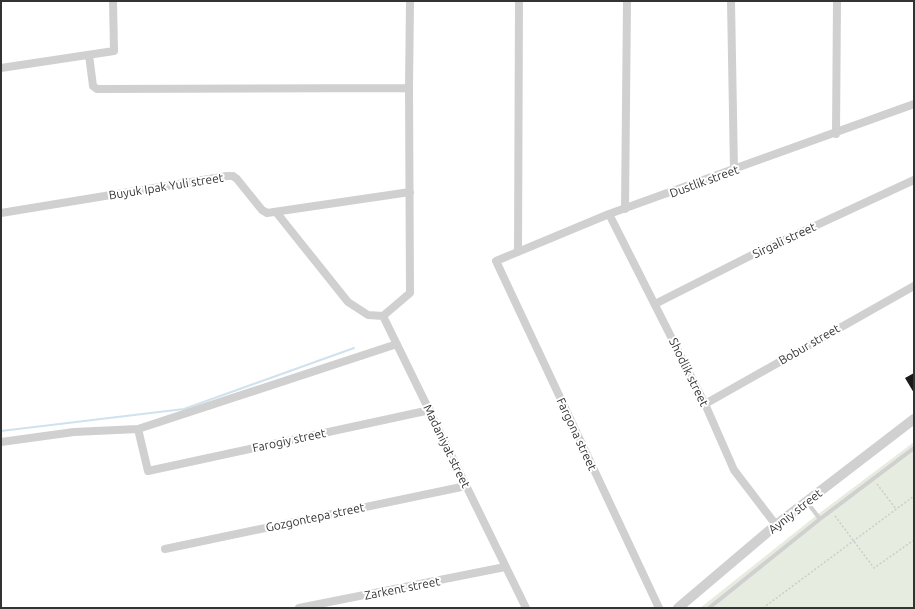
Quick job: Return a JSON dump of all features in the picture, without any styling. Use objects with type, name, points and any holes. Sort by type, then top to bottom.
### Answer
[{"type":"street","points":[[1,68],[114,51],[113,1]]},
{"type":"street","points":[[276,212],[348,302],[368,315],[383,316],[410,292],[408,88],[410,1]]},
{"type":"street","points":[[518,252],[519,1]]},
{"type":"street","points":[[625,209],[627,1]]},
{"type":"street","points":[[731,1],[734,170]]},
{"type":"street","points":[[836,134],[837,1]]},
{"type":"street","points":[[89,55],[93,86],[96,89],[408,88]]},
{"type":"street","name":"Dustlik street","points":[[496,261],[609,214],[836,134],[914,104]]},
{"type":"street","name":"Buyuk Ipak Yuli street","points":[[1,213],[233,176],[264,213],[410,192]]},
{"type":"street","name":"Sirgali street","points":[[655,304],[754,254],[914,180]]},
{"type":"street","name":"Shodlik street","points":[[609,214],[705,404],[734,470],[776,525]]},
{"type":"street","name":"Fargona street","points":[[496,261],[659,608]]},
{"type":"street","name":"Bobur street","points":[[705,404],[914,286]]},
{"type":"street","name":"Madaniyat street","points":[[383,316],[526,608]]},
{"type":"street","points":[[1,442],[74,432],[138,429],[397,344]]},
{"type":"street","name":"Farogiy street","points":[[138,429],[148,470],[430,410]]},
{"type":"street","name":"Ayniy street","points":[[678,608],[776,525],[914,419]]},
{"type":"street","name":"Gozgontepa street","points":[[165,549],[466,486]]},
{"type":"street","name":"Zarkent street","points":[[299,608],[505,567]]},
{"type":"lane","points":[[709,608],[820,519],[914,448]]},
{"type":"lane","points":[[806,502],[820,519]]},
{"type":"path","points":[[873,479],[896,509]]},
{"type":"path","points":[[763,608],[914,496]]},
{"type":"path","points":[[831,511],[874,568],[914,540]]},
{"type":"shaded area","points":[[914,442],[914,608],[700,608],[817,515]]},
{"type":"building","points":[[914,373],[914,393],[905,378]]},
{"type":"waterway","points":[[1,431],[184,409],[354,348]]}]
